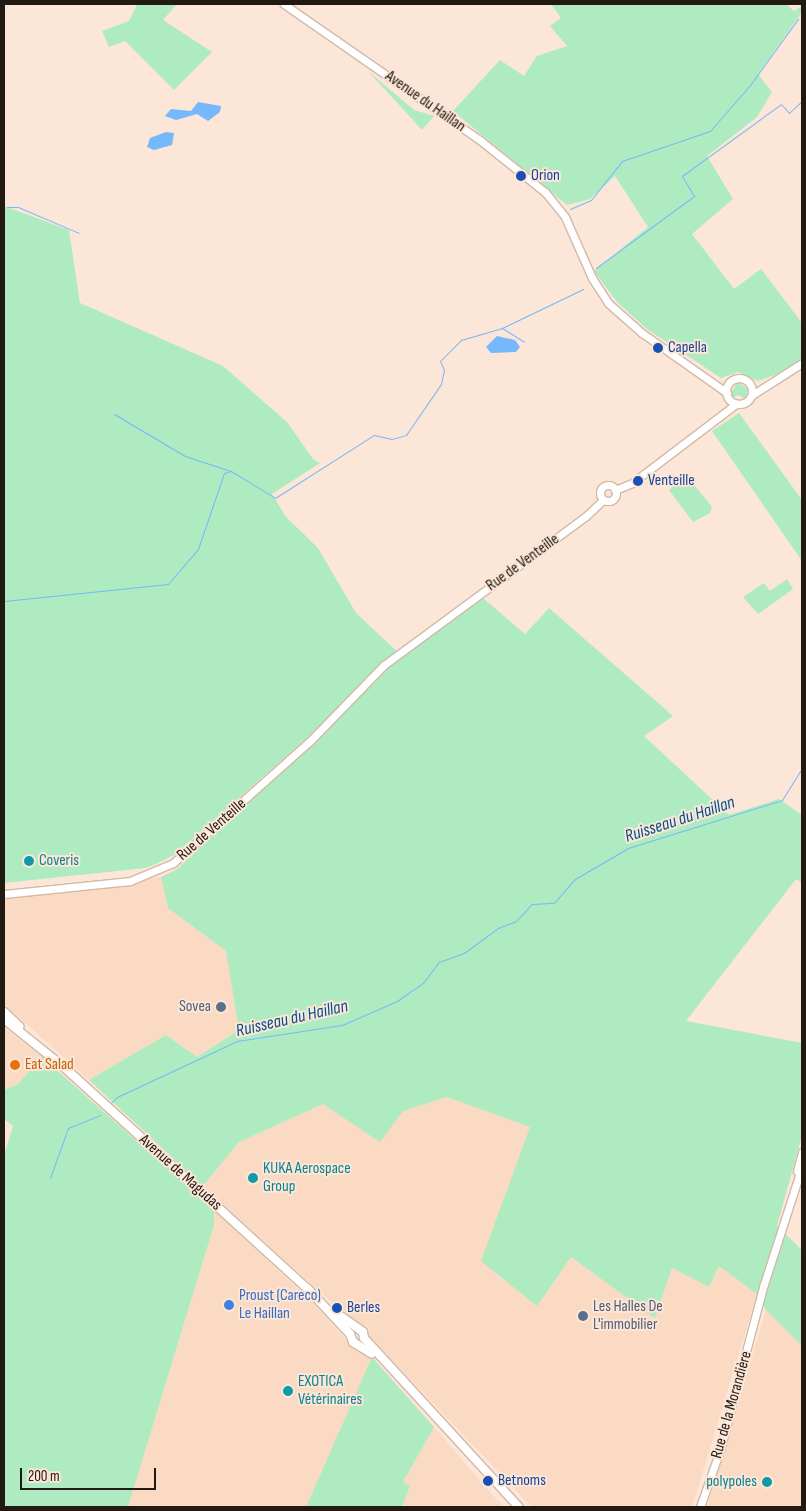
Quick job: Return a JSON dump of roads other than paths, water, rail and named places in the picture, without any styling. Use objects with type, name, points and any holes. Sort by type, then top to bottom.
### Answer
[{"type":"main road","name":"Avenue de Magudas","points":[[4,1012],[353,1331]]},
{"type":"main road","name":"Avenue de Magudas","points":[[4,1020],[53,1058]]},
{"type":"main road","points":[[362,1341],[363,1332],[353,1331],[351,1340],[362,1341],[408,1384],[519,1507]]},
{"type":"street","name":"Avenue du Haillan","points":[[284,4],[489,146],[560,209],[595,284],[608,304],[642,333],[711,380]]},
{"type":"street","points":[[615,490],[614,499],[603,500],[600,492],[604,487],[615,490],[665,458],[736,404],[747,402],[752,395],[802,363]]},
{"type":"street","points":[[711,380],[772,382]]},
{"type":"street","points":[[711,380],[736,404]]},
{"type":"street","points":[[724,414],[731,381]]},
{"type":"street","points":[[748,382],[752,395]]},
{"type":"street","name":"Rue de Venteille","points":[[4,894],[130,881],[173,863],[310,741],[374,675],[603,500]]},
{"type":"street","name":"Rue de la Morandière","points":[[700,1507],[720,1450],[796,1181],[802,1152]]},
{"type":"street","name":"Rue de la Morandière","points":[[796,1181],[802,1166]]},
{"type":"water","points":[[198,102],[221,106],[220,112],[208,121],[197,114],[176,120],[165,116],[171,109],[191,111]]},
{"type":"water","points":[[166,132],[174,133],[172,145],[154,150],[147,147],[150,138]]},
{"type":"water","points":[[497,336],[515,340],[520,347],[516,352],[491,353],[486,347]]},
{"type":"waterway","points":[[570,209],[591,200],[622,161],[710,131],[750,85],[798,19]]},
{"type":"waterway","points":[[596,268],[694,196],[682,176],[781,104],[789,113],[802,101]]},
{"type":"waterway","points":[[7,207],[18,207],[79,233]]},
{"type":"waterway","points":[[502,328],[583,289]]},
{"type":"waterway","points":[[4,601],[168,584],[198,549],[224,473],[231,471],[275,498],[374,435],[392,439],[406,435],[441,384],[444,370],[440,361],[461,340],[502,328],[524,342]]},
{"type":"waterway","points":[[114,414],[185,456],[231,471]]},
{"type":"waterway","name":"Ruisseau du Haillan","points":[[111,1103],[117,1097],[237,1041],[342,1025],[397,1001],[423,983],[439,962],[464,953],[498,928],[516,921],[532,904],[554,903],[575,879],[628,848],[782,800],[801,769]]},
{"type":"waterway","name":"Ruisseau du Haillan","points":[[50,1178],[68,1128],[101,1115]]},
{"type":"place","name":"Orion","points":[[521,176]]},
{"type":"place","name":"Capella","points":[[658,348]]},
{"type":"place","name":"Venteille","points":[[638,481]]},
{"type":"place","name":"Coveris","points":[[29,861]]},
{"type":"place","name":"Sovea","points":[[221,1007]]},
{"type":"place","name":"Eat Salad","points":[[15,1065]]},
{"type":"place","name":"KUKA Aerospace Group","points":[[253,1178]]},
{"type":"place","name":"Proust (Careco) Le Haillan","points":[[229,1305]]},
{"type":"place","name":"Berles","points":[[337,1308]]},
{"type":"place","name":"Les Halles De L'immobilier","points":[[583,1316]]},
{"type":"place","name":"EXOTICA Vétérinaires","points":[[288,1391]]},
{"type":"place","name":"Betnoms","points":[[488,1481]]},
{"type":"place","name":"polypoles","points":[[767,1482]]}]
